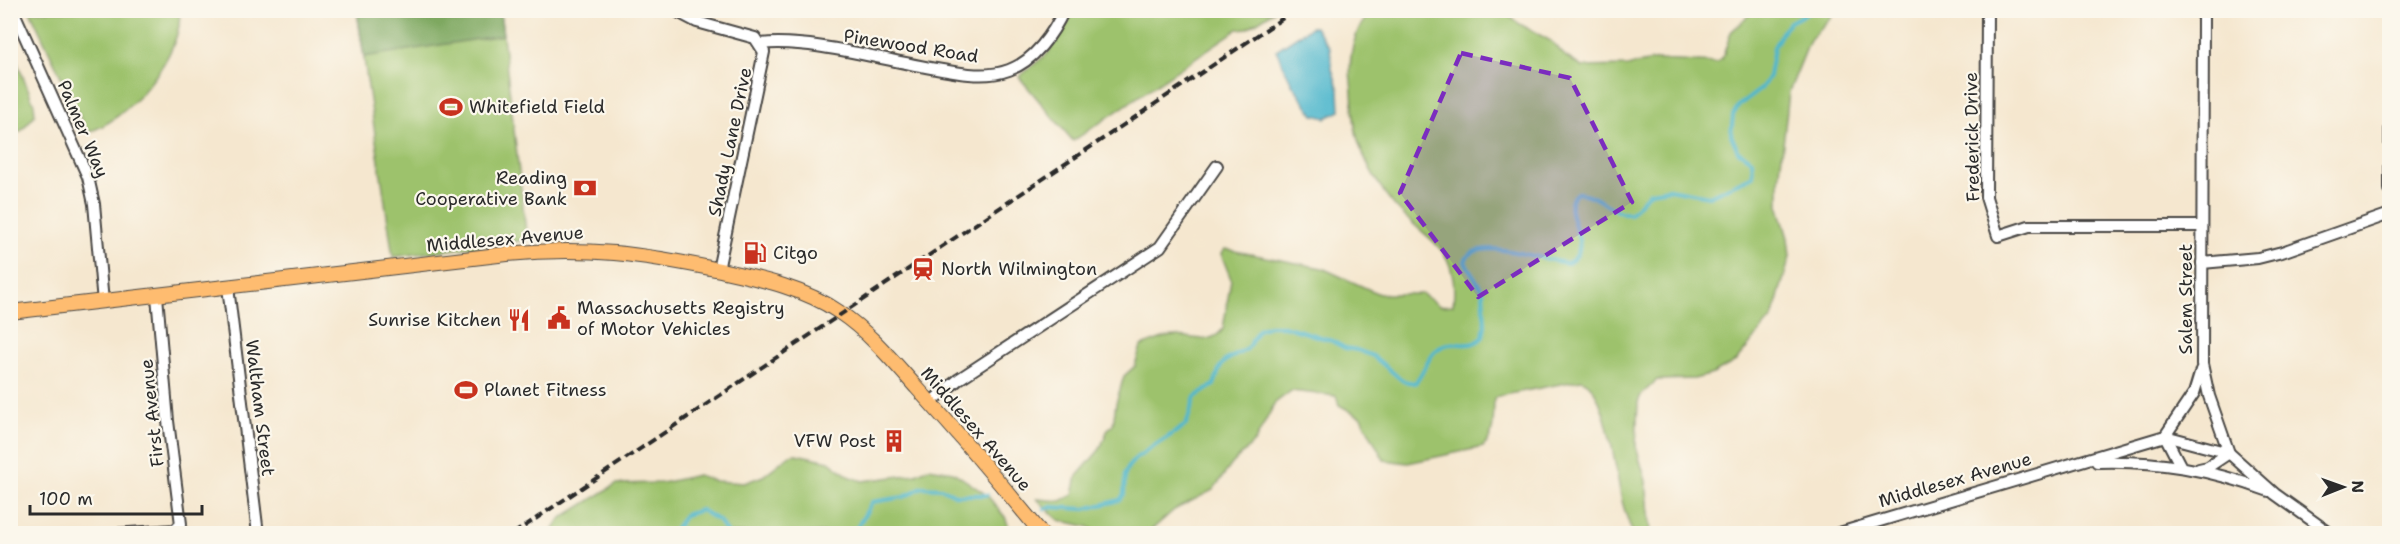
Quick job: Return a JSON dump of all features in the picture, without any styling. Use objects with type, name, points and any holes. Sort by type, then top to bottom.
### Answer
[{"type":"main road","name":"Middlesex Avenue","points":[[10,312],[565,249],[626,253],[718,270],[782,285],[831,307],[882,349],[1042,534]]},
{"type":"street","name":"Palmer Way","points":[[13,10],[88,177],[94,204],[103,302]]},
{"type":"street","name":"Shady Lane Drive","points":[[674,10],[697,22],[755,38],[761,44],[764,61],[718,270]]},
{"type":"street","name":"Pinewood Road","points":[[761,44],[808,46],[966,74],[994,74],[1011,69],[1029,58],[1050,34],[1064,10]]},
{"type":"street","name":"Frederick Drive","points":[[1987,10],[1986,197],[1998,236],[2029,226],[2202,226]]},
{"type":"street","name":"Salem Street","points":[[2204,10],[2202,364],[2209,396],[2229,453],[2275,494],[2331,534]]},
{"type":"street","points":[[2390,129],[2390,189]]},
{"type":"street","points":[[930,403],[959,380],[1160,247],[1216,166]]},
{"type":"street","points":[[2202,263],[2258,258],[2282,252],[2390,214]]},
{"type":"street","name":"Waltham Street","points":[[228,287],[258,534]]},
{"type":"street","name":"First Avenue","points":[[113,534],[180,527],[157,296]]},
{"type":"street","points":[[2165,436],[2194,393],[2202,364]]},
{"type":"street","points":[[2165,436],[2229,453]]},
{"type":"street","points":[[2165,436],[2180,465]]},
{"type":"street","name":"Middlesex Avenue","points":[[1836,534],[2085,462],[2165,436]]},
{"type":"street","points":[[2199,469],[2208,467],[2229,453]]},
{"type":"street","name":"Middlesex Avenue","points":[[2085,462],[2133,460],[2180,465],[2275,494]]},
{"type":"highlighted area","points":[[1461,53],[1570,78],[1632,202],[1478,297],[1400,193]]},
{"type":"green space","points":[[1374,10],[1503,11],[1518,23],[1551,41],[1565,56],[1582,67],[1627,66],[1658,60],[1716,63],[1722,59],[1731,32],[1753,11],[1836,11],[1810,40],[1789,92],[1779,181],[1779,208],[1788,238],[1790,257],[1772,318],[1736,361],[1713,374],[1694,379],[1657,380],[1641,395],[1638,402],[1636,447],[1646,481],[1651,533],[1632,532],[1622,500],[1609,431],[1603,413],[1590,385],[1581,380],[1494,398],[1492,431],[1483,447],[1408,463],[1384,460],[1361,417],[1339,405],[1336,396],[1291,391],[1275,403],[1255,441],[1232,464],[1213,490],[1174,510],[1148,533],[1096,533],[1089,527],[1059,520],[1037,499],[1061,501],[1073,495],[1077,476],[1100,449],[1108,429],[1113,425],[1116,403],[1124,376],[1135,366],[1141,346],[1170,336],[1212,338],[1223,329],[1231,279],[1221,254],[1225,249],[1322,268],[1379,294],[1422,294],[1440,306],[1453,305],[1454,285],[1446,256],[1390,199],[1369,167],[1359,145],[1350,73],[1351,53],[1361,25]]},
{"type":"green space","points":[[30,11],[179,11],[179,27],[173,45],[150,83],[119,115],[87,132]]},
{"type":"green space","points":[[357,11],[500,11],[527,240],[393,257]]},
{"type":"green space","points":[[357,11],[500,11],[503,35],[364,57]]},
{"type":"green space","points":[[1074,11],[1274,11],[1248,28],[1238,29],[1073,141],[1019,77],[1048,53]]},
{"type":"green space","points":[[11,47],[34,104],[35,115],[21,131],[11,134]]},
{"type":"green space","points":[[796,454],[829,461],[850,477],[863,481],[916,474],[929,468],[953,472],[987,495],[1005,517],[1011,533],[551,533],[560,519],[616,484],[662,483],[698,475],[715,481],[744,483],[763,476],[790,455]]},
{"type":"water","points":[[1311,27],[1315,27],[1330,48],[1332,69],[1339,90],[1340,111],[1326,118],[1314,115],[1292,84],[1276,50]]},
{"type":"waterway","points":[[1045,509],[1050,507],[1085,509],[1120,500],[1124,494],[1125,474],[1128,467],[1136,458],[1186,425],[1195,397],[1214,385],[1220,367],[1225,361],[1247,349],[1258,330],[1269,326],[1284,326],[1330,340],[1345,348],[1373,356],[1403,381],[1415,383],[1430,357],[1438,349],[1448,344],[1473,343],[1483,337],[1485,325],[1483,291],[1465,262],[1471,254],[1481,250],[1495,249],[1568,263],[1576,256],[1579,247],[1579,238],[1571,209],[1572,200],[1577,193],[1591,196],[1623,213],[1630,214],[1650,192],[1669,189],[1709,196],[1753,176],[1752,160],[1738,151],[1731,135],[1733,115],[1739,105],[1761,89],[1769,76],[1774,47],[1784,29],[1790,22],[1813,10]]},
{"type":"waterway","points":[[846,534],[857,528],[872,502],[904,497],[922,487],[941,488],[955,495],[987,495]]},
{"type":"waterway","points":[[672,534],[685,515],[701,510],[719,521],[728,534]]},
{"type":"railway","points":[[513,534],[1295,10]]},
{"type":"place","name":"Whitefield Field","points":[[451,107]]},
{"type":"place","name":"Reading Cooperative Bank","points":[[585,188]]},
{"type":"place","name":"Citgo","points":[[755,253]]},
{"type":"place","name":"North Wilmington","points":[[923,269]]},
{"type":"place","name":"Massachusetts Registry of Motor Vehicles","points":[[559,318]]},
{"type":"place","name":"Sunrise Kitchen","points":[[519,320]]},
{"type":"place","name":"Planet Fitness","points":[[466,390]]},
{"type":"place","name":"VFW Post","points":[[894,441]]}]
